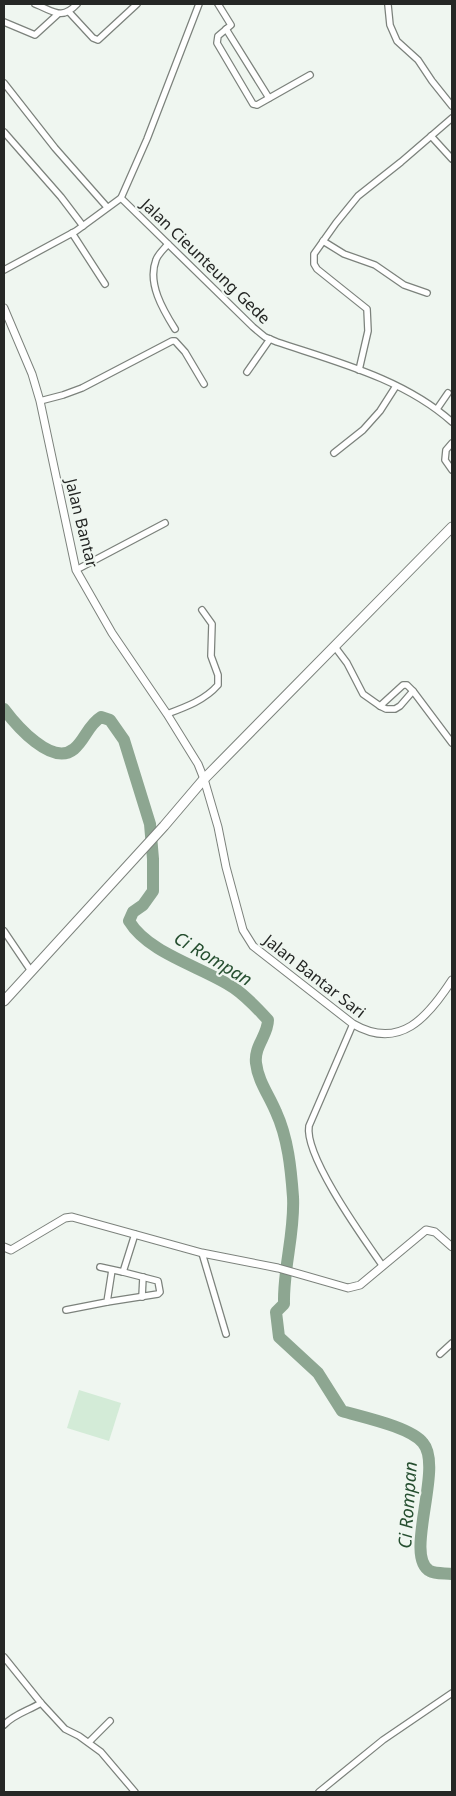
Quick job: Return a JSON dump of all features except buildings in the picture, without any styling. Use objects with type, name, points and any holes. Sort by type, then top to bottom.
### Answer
[{"type":"main road","points":[[4,1001],[164,826],[204,779],[452,527]]},
{"type":"street","points":[[36,4],[58,14]]},
{"type":"street","points":[[4,22],[36,35],[58,14],[69,12],[77,4]]},
{"type":"street","points":[[69,12],[93,38],[98,40],[137,4]]},
{"type":"street","points":[[121,198],[147,139],[199,4]]},
{"type":"street","points":[[218,4],[231,24],[218,36],[216,43],[252,103],[257,105],[310,75]]},
{"type":"street","points":[[388,5],[390,25],[397,42],[418,60],[452,106]]},
{"type":"street","points":[[226,29],[269,98]]},
{"type":"street","points":[[4,83],[55,148],[107,207]]},
{"type":"street","points":[[359,370],[367,340],[368,315],[364,306],[317,270],[314,264],[314,254],[358,196],[452,118]]},
{"type":"street","points":[[4,132],[61,197],[83,226]]},
{"type":"street","points":[[431,136],[452,159]]},
{"type":"street","name":"Jalan Cieunteung Gede","points":[[4,270],[72,233],[121,198],[253,328],[270,339],[359,370],[396,386],[437,408],[452,422]]},
{"type":"street","points":[[72,233],[105,284]]},
{"type":"street","points":[[323,240],[344,254],[376,265],[404,285],[427,293]]},
{"type":"street","points":[[168,244],[156,258],[152,275],[158,298],[175,330]]},
{"type":"street","name":"Jalan Bantar","points":[[4,308],[32,374],[40,401],[76,570],[112,632],[198,764],[204,779]]},
{"type":"street","points":[[247,372],[270,339]]},
{"type":"street","points":[[40,401],[63,396],[82,388],[172,341],[175,341],[184,352],[204,384]]},
{"type":"street","points":[[334,453],[363,430],[380,411],[396,386]]},
{"type":"street","points":[[437,408],[448,393]]},
{"type":"street","points":[[452,443],[446,450],[445,460],[452,470]]},
{"type":"street","points":[[76,570],[164,523]]},
{"type":"street","points":[[167,714],[190,705],[208,695],[218,685],[218,675],[212,656],[212,624],[202,610]]},
{"type":"street","points":[[335,648],[347,663],[363,694],[380,706],[386,709],[394,709],[400,706],[413,691]]},
{"type":"street","points":[[380,706],[403,685],[407,685],[452,743]]},
{"type":"street","name":"Jalan Bantar Sari","points":[[204,779],[218,827],[226,868],[243,930],[246,938],[263,954],[353,1024],[363,1030],[377,1034],[411,1026],[427,1014],[452,980]]},
{"type":"street","points":[[4,931],[31,971]]},
{"type":"street","points":[[353,1024],[308,1126],[308,1133],[314,1152],[329,1183],[382,1265]]},
{"type":"street","points":[[4,1247],[11,1250],[68,1217],[202,1253],[278,1268],[348,1288],[359,1286],[426,1230],[435,1232],[452,1247]]},
{"type":"street","points":[[123,1272],[134,1234]]},
{"type":"street","points":[[202,1253],[226,1334]]},
{"type":"street","points":[[66,1310],[158,1294],[160,1292],[158,1281],[100,1267]]},
{"type":"street","points":[[106,1302],[112,1270]]},
{"type":"street","points":[[142,1296],[143,1278]]},
{"type":"street","points":[[440,1354],[452,1342]]},
{"type":"street","points":[[4,1657],[41,1703],[65,1729],[88,1742],[111,1762],[135,1792]]},
{"type":"street","points":[[320,1792],[383,1740],[452,1693]]},
{"type":"street","points":[[4,1725],[12,1717],[28,1712],[41,1703]]},
{"type":"street","points":[[88,1742],[110,1720]]},
{"type":"green space","points":[[79,1390],[121,1403],[109,1441],[67,1428]]},
{"type":"waterway","name":"Ci Rompan","points":[[4,709],[35,742],[55,753],[65,753],[74,749],[93,724],[101,717],[110,720],[124,740],[150,824],[153,859],[153,891],[143,905],[133,912],[129,921],[149,942],[163,951],[234,988],[248,999],[268,1020],[266,1031],[257,1051],[256,1063],[261,1082],[276,1112],[283,1132],[290,1165],[293,1197],[284,1304],[276,1312],[279,1337],[318,1373],[342,1411],[397,1427],[417,1437],[423,1443],[428,1455],[429,1471],[421,1531],[420,1548],[423,1562],[432,1572],[452,1574]]}]
